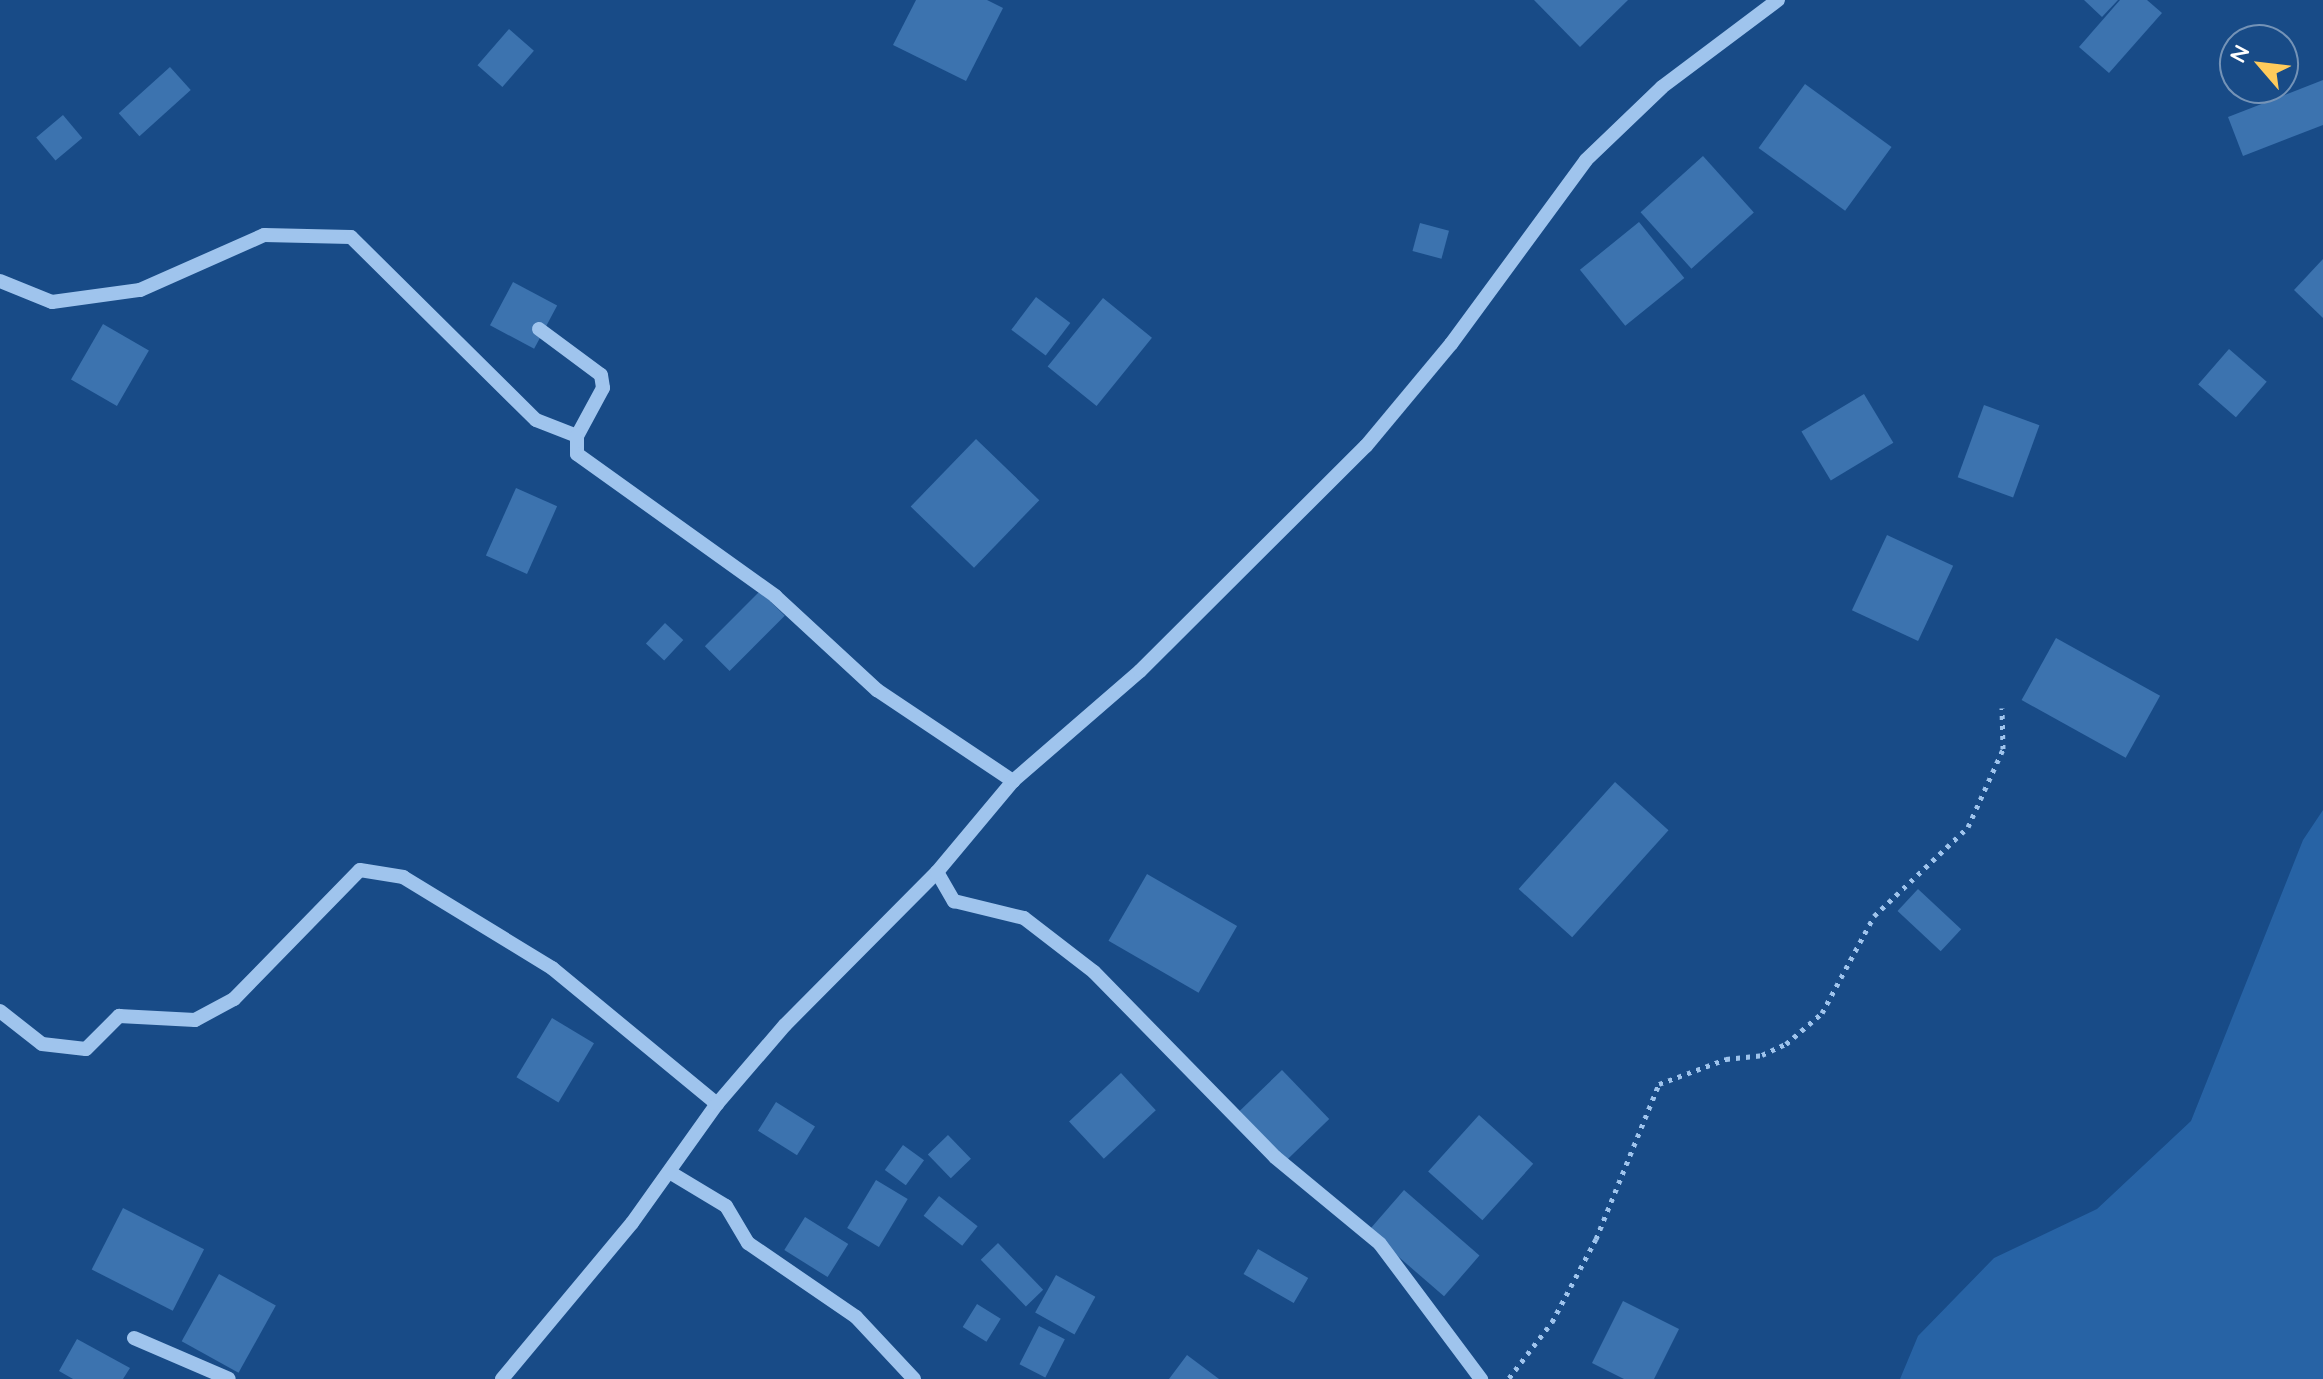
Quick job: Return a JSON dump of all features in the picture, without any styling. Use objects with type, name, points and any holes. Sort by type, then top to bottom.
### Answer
[{"type":"street","points":[[502,1379],[671,1173],[717,1104],[785,1025],[937,872],[1013,781],[1140,671],[1366,446],[1451,344],[1586,160],[1662,87],[1778,0]]},
{"type":"street","points":[[0,281],[52,302],[140,290],[264,235],[351,237],[536,420],[577,436]]},
{"type":"street","points":[[539,329],[601,375],[603,388],[577,436],[577,454],[775,596],[877,690],[1013,781]]},
{"type":"street","points":[[0,1011],[42,1044],[86,1049],[119,1016],[195,1020],[234,999],[360,870],[403,877],[552,968],[717,1104]]},
{"type":"street","points":[[937,872],[954,901],[1024,918],[1094,972],[1275,1157],[1380,1244],[1481,1379]]},
{"type":"street","points":[[671,1173],[726,1206],[748,1243],[856,1317],[914,1379]]},
{"type":"street","points":[[134,1338],[229,1379]]},
{"type":"path","points":[[1508,1379],[1552,1322],[1596,1239],[1659,1084],[1726,1059],[1762,1055],[1786,1044],[1822,1013],[1874,916],[1968,827],[2003,749],[2002,708]]},
{"type":"shaded area","points":[[2323,810],[2323,1379],[1900,1379],[1918,1336],[1994,1258],[2097,1209],[2191,1121],[2303,840]]},
{"type":"building","points":[[916,0],[987,0],[1003,8],[966,81],[893,45]]},
{"type":"building","points":[[1534,0],[1628,0],[1580,47]]},
{"type":"building","points":[[2084,0],[2118,0],[2102,17]]},
{"type":"building","points":[[2120,0],[2147,0],[2162,13],[2109,73],[2079,47]]},
{"type":"building","points":[[509,29],[534,51],[502,87],[478,65]]},
{"type":"building","points":[[170,67],[191,90],[139,136],[119,113]]},
{"type":"building","points":[[2323,80],[2323,125],[2243,156],[2228,117],[2261,104],[2299,104],[2299,89]]},
{"type":"building","points":[[1805,84],[1892,147],[1845,211],[1759,148]]},
{"type":"building","points":[[63,115],[82,138],[55,160],[36,137]]},
{"type":"building","points":[[1703,156],[1754,212],[1691,269],[1641,212]]},
{"type":"building","points":[[1639,222],[1684,278],[1625,326],[1580,270]]},
{"type":"building","points":[[1420,223],[1449,231],[1441,259],[1412,251]]},
{"type":"building","points":[[2323,259],[2323,318],[2294,290]]},
{"type":"building","points":[[513,282],[557,305],[534,349],[490,325]]},
{"type":"building","points":[[1036,297],[1070,323],[1046,356],[1011,330]]},
{"type":"building","points":[[1103,298],[1152,338],[1097,406],[1048,366]]},
{"type":"building","points":[[103,324],[149,350],[117,406],[71,379]]},
{"type":"building","points":[[2229,349],[2267,382],[2236,417],[2198,384]]},
{"type":"building","points":[[1864,394],[1893,443],[1831,480],[1801,432]]},
{"type":"building","points":[[1984,405],[2039,425],[2013,498],[1958,477]]},
{"type":"building","points":[[976,439],[1039,500],[974,568],[911,507]]},
{"type":"building","points":[[516,488],[557,506],[527,574],[486,556]]},
{"type":"building","points":[[1887,535],[1953,566],[1918,641],[1852,610]]},
{"type":"building","points":[[760,591],[785,616],[730,671],[705,646]]},
{"type":"building","points":[[665,623],[683,640],[664,661],[646,643]]},
{"type":"building","points":[[2056,638],[2160,696],[2126,758],[2022,700]]},
{"type":"building","points":[[1615,782],[1669,830],[1572,937],[1519,889]]},
{"type":"building","points":[[1147,874],[1237,926],[1199,993],[1108,941]]},
{"type":"building","points":[[1918,889],[1961,929],[1941,951],[1898,911]]},
{"type":"building","points":[[552,1018],[594,1043],[558,1102],[516,1077]]},
{"type":"building","points":[[1282,1070],[1329,1119],[1287,1160],[1240,1111]]},
{"type":"building","points":[[1121,1073],[1156,1110],[1104,1159],[1069,1121]]},
{"type":"building","points":[[776,1102],[815,1126],[797,1155],[758,1131]]},
{"type":"building","points":[[1479,1115],[1533,1164],[1482,1220],[1428,1171]]},
{"type":"building","points":[[948,1135],[971,1159],[951,1178],[928,1154]]},
{"type":"building","points":[[903,1145],[924,1160],[906,1185],[885,1170]]},
{"type":"building","points":[[876,1180],[908,1199],[879,1247],[847,1228]]},
{"type":"building","points":[[1404,1190],[1479,1256],[1444,1296],[1369,1231]]},
{"type":"building","points":[[939,1196],[978,1226],[962,1246],[924,1216]]},
{"type":"building","points":[[123,1208],[204,1249],[173,1311],[92,1269]]},
{"type":"building","points":[[805,1217],[848,1244],[828,1277],[784,1250]]},
{"type":"building","points":[[998,1243],[1043,1290],[1026,1306],[981,1260]]},
{"type":"building","points":[[1258,1249],[1308,1278],[1294,1303],[1244,1274]]},
{"type":"building","points":[[219,1274],[276,1306],[239,1373],[182,1341]]},
{"type":"building","points":[[1056,1275],[1095,1297],[1075,1334],[1035,1313]]},
{"type":"building","points":[[1623,1301],[1679,1329],[1654,1379],[1624,1379],[1592,1363]]},
{"type":"building","points":[[977,1304],[1001,1319],[986,1342],[963,1327]]},
{"type":"building","points":[[1039,1326],[1065,1339],[1045,1377],[1019,1364]]},
{"type":"building","points":[[77,1339],[130,1368],[123,1379],[73,1379],[59,1371]]},
{"type":"building","points":[[1187,1355],[1219,1379],[1169,1379]]}]
